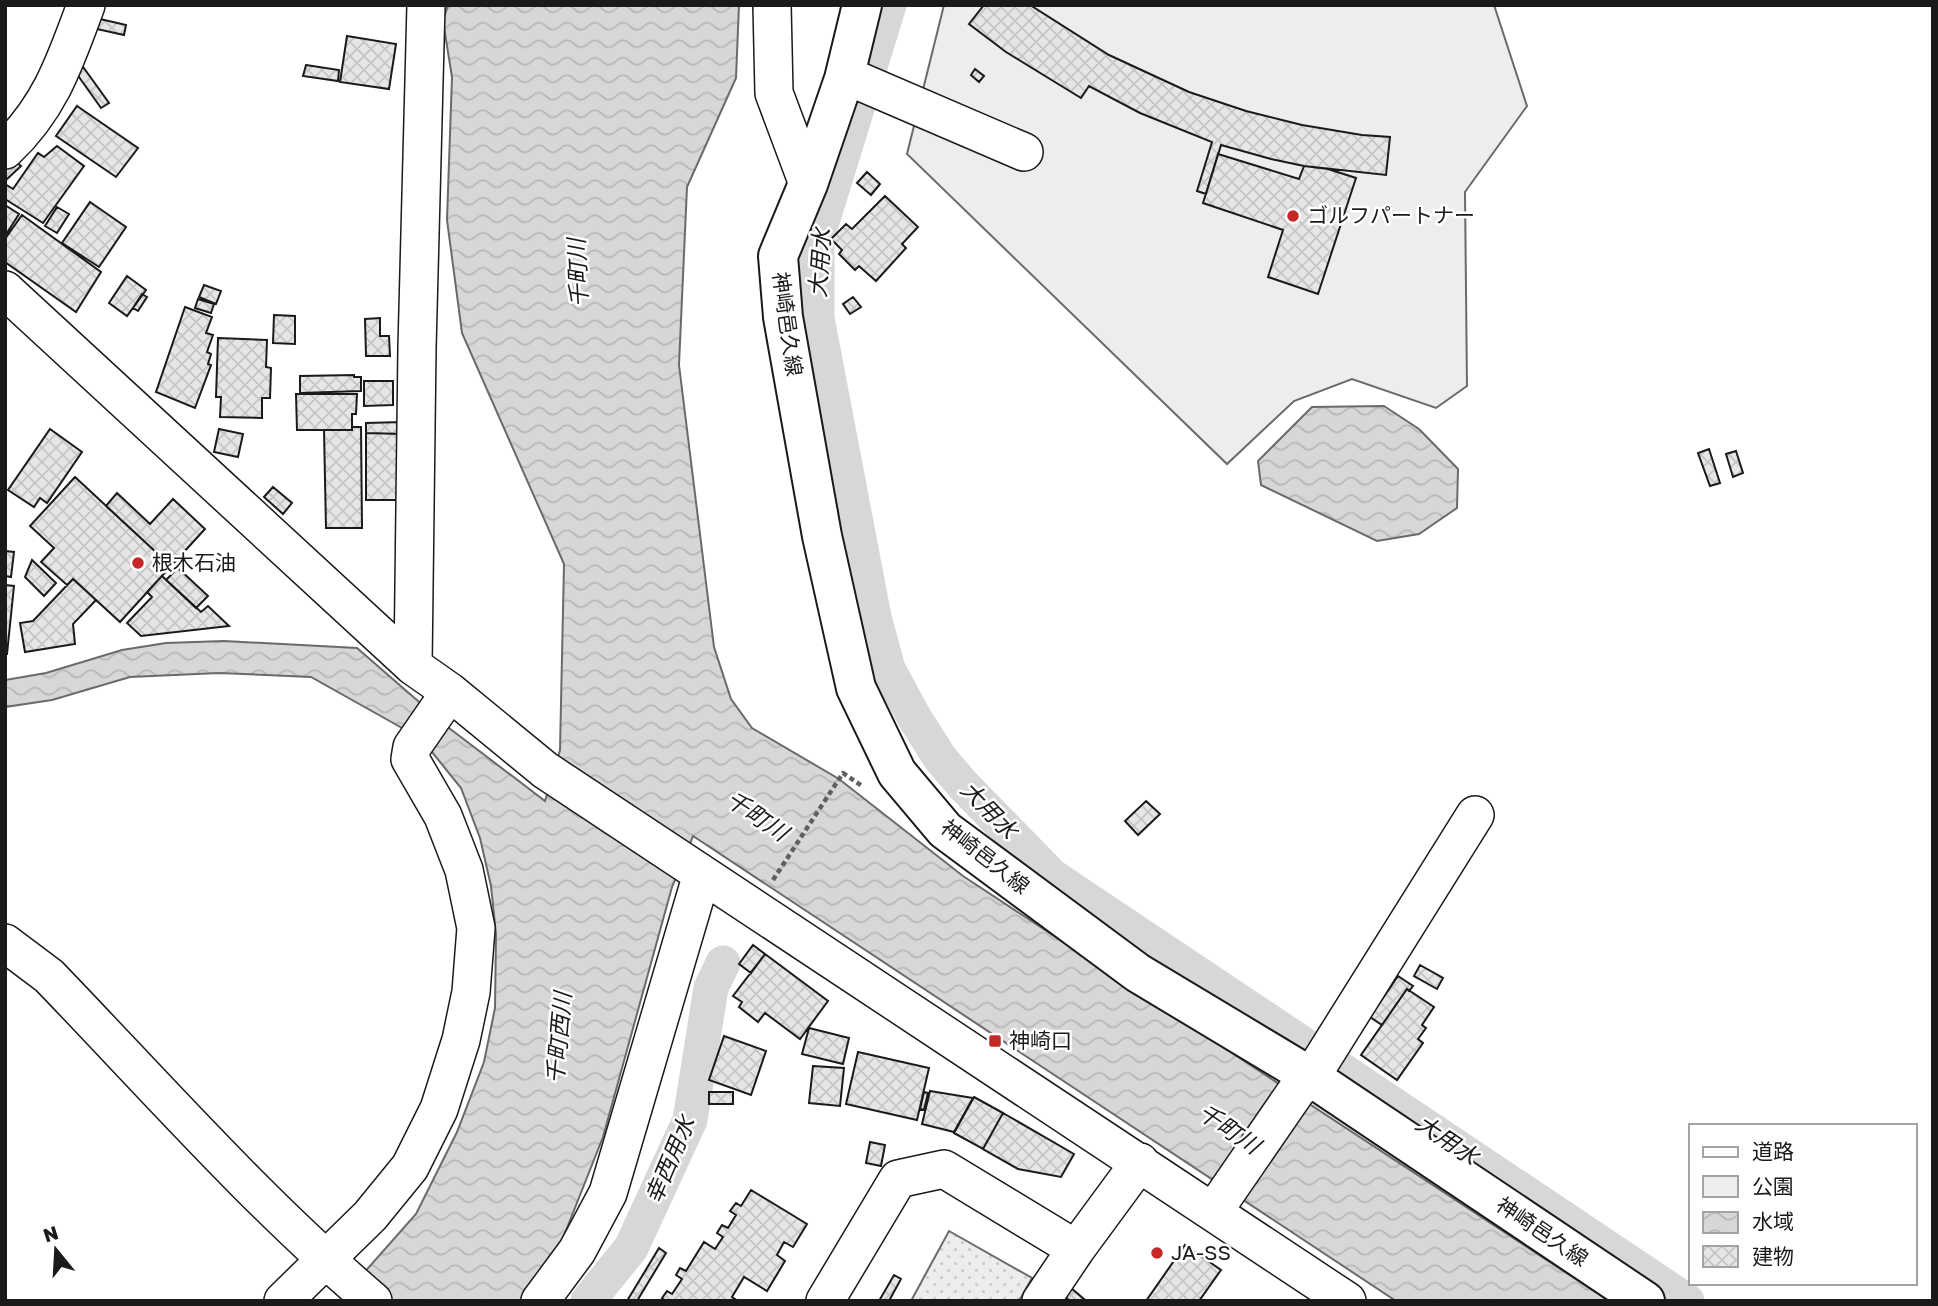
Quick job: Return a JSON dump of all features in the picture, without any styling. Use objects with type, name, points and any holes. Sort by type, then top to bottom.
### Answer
[{"type":"main road","name":"神崎邑久線","points":[[862,5],[859,83],[808,184],[778,256],[783,317],[822,536],[856,688],[897,773],[945,830],[1127,965],[1304,1084],[1645,1301]]},
{"type":"street","points":[[5,150],[27,129],[57,81],[86,5]]},
{"type":"street","points":[[413,666],[417,348],[426,5]]},
{"type":"street","points":[[772,5],[774,93],[808,184]]},
{"type":"street","points":[[859,83],[1024,152]]},
{"type":"street","points":[[5,290],[413,666],[444,699],[693,869],[1140,1162],[1219,1205],[1335,1298]]},
{"type":"street","points":[[283,1301],[331,1264],[410,1167],[439,1110],[461,1040],[471,992],[476,928],[464,870],[443,816],[410,759],[412,747],[444,699]]},
{"type":"street","points":[[1219,1205],[1332,1044],[1475,815]]},
{"type":"street","points":[[540,1301],[577,1251],[608,1193],[693,869]]},
{"type":"street","points":[[5,943],[49,976],[279,1214],[373,1301]]},
{"type":"street","points":[[1041,1301],[1140,1162]]},
{"type":"street","points":[[825,1301],[898,1179],[944,1169],[1076,1249]]},
{"type":"path","points":[[771,883],[839,779]]},
{"type":"green space","name":"ゴルフパートナー","points":[[944,5],[1494,5],[1527,106],[1465,192],[1467,386],[1436,408],[1352,379],[1294,401],[1227,464],[907,154]]},
{"type":"green space","points":[[949,1231],[1032,1278],[1019,1301],[911,1301]]},
{"type":"water","points":[[448,5],[739,5],[736,78],[687,187],[679,365],[714,647],[731,699],[752,728],[839,779],[963,876],[1609,1301],[1396,1301],[693,836],[672,887],[603,1137],[563,1238],[524,1301],[339,1301],[416,1214],[457,1132],[484,1062],[495,1008],[496,934],[491,886],[480,838],[461,788],[432,752],[402,728],[311,677],[219,673],[130,677],[52,700],[5,707],[5,680],[46,673],[122,650],[166,643],[224,641],[357,648],[449,728],[545,801],[560,750],[564,564],[462,333],[447,220],[452,77],[443,21]]},
{"type":"water","points":[[1384,406],[1419,429],[1458,469],[1457,508],[1419,534],[1377,541],[1261,485],[1258,461],[1312,407]]},
{"type":"building","points":[[984,5],[1030,5],[1109,55],[1189,92],[1246,111],[1302,125],[1390,137],[1386,175],[1304,166],[1221,145],[1206,194],[1197,191],[1212,142],[1140,113],[1089,86],[1081,98],[1006,52],[969,24]]},
{"type":"building","points":[[100,19],[126,25],[124,35],[97,29]]},
{"type":"building","points":[[347,36],[396,44],[389,89],[340,82]]},
{"type":"building","points":[[81,64],[109,103],[101,108],[74,70]]},
{"type":"building","points":[[306,65],[339,70],[338,81],[303,76]]},
{"type":"building","points":[[975,69],[984,76],[979,82],[971,75]]},
{"type":"building","points":[[77,106],[138,148],[116,177],[56,136]]},
{"type":"building","points":[[57,146],[84,166],[43,223],[5,199],[5,184],[13,189],[38,153],[44,157]]},
{"type":"building","name":"ゴルフパートナー","points":[[1218,154],[1299,179],[1304,166],[1328,169],[1356,178],[1318,294],[1268,277],[1283,230],[1203,203]]},
{"type":"building","points":[[14,160],[21,166],[5,181],[5,169]]},
{"type":"building","points":[[867,172],[880,184],[871,195],[857,183]]},
{"type":"building","points":[[885,196],[918,227],[902,244],[906,248],[876,281],[859,266],[855,270],[839,254],[842,250],[831,239],[846,224],[852,229]]},
{"type":"building","points":[[90,202],[126,227],[99,267],[62,243]]},
{"type":"building","points":[[5,205],[19,214],[7,233],[5,232]]},
{"type":"building","points":[[57,207],[69,214],[57,233],[45,226]]},
{"type":"building","points":[[22,215],[101,272],[76,312],[5,262],[5,239]]},
{"type":"building","points":[[127,276],[146,290],[127,316],[109,303]]},
{"type":"building","points":[[204,285],[221,291],[216,304],[199,297]]},
{"type":"building","points":[[142,294],[147,297],[138,311],[133,308]]},
{"type":"building","points":[[853,297],[861,307],[850,314],[843,304]]},
{"type":"building","points":[[198,299],[214,304],[211,313],[195,308]]},
{"type":"building","points":[[185,307],[212,317],[206,333],[213,335],[207,352],[211,354],[208,364],[211,365],[195,408],[156,392]]},
{"type":"building","points":[[274,315],[295,316],[295,344],[273,343]]},
{"type":"building","points":[[380,318],[380,336],[389,336],[390,356],[366,356],[365,319]]},
{"type":"building","points":[[218,338],[267,340],[266,367],[271,368],[270,398],[262,398],[262,418],[220,417],[221,397],[216,397]]},
{"type":"building","points":[[300,376],[361,377],[361,391],[300,393]]},
{"type":"building","points":[[364,381],[393,381],[393,405],[364,406]]},
{"type":"building","points":[[296,394],[357,394],[356,414],[352,414],[352,430],[297,430]]},
{"type":"building","points":[[402,422],[402,434],[366,433],[366,423]]},
{"type":"building","points":[[352,427],[361,427],[362,528],[326,528],[324,430],[352,430]]},
{"type":"building","points":[[50,429],[82,452],[47,503],[40,498],[34,507],[8,490]]},
{"type":"building","points":[[219,429],[243,434],[238,457],[214,452]]},
{"type":"building","points":[[366,433],[402,434],[403,500],[366,500]]},
{"type":"building","points":[[1709,449],[1720,483],[1710,486],[1698,453]]},
{"type":"building","points":[[1736,451],[1743,473],[1733,477],[1726,454]]},
{"type":"building","points":[[75,477],[171,566],[120,622],[73,579],[67,585],[41,562],[54,548],[30,526]]},
{"type":"building","points":[[273,487],[292,503],[283,514],[264,497]]},
{"type":"building","points":[[117,493],[150,524],[173,499],[205,529],[171,566],[106,506]]},
{"type":"building","points":[[5,551],[14,552],[11,577],[5,576]]},
{"type":"building","points":[[32,560],[56,583],[44,596],[25,577]]},
{"type":"building","points":[[178,568],[208,596],[196,608],[166,580]]},
{"type":"building","points":[[162,576],[201,612],[208,606],[229,626],[141,636],[127,623],[152,597],[147,592]]},
{"type":"building","points":[[73,579],[96,600],[73,624],[75,644],[25,652],[20,623],[33,621]]},
{"type":"building","points":[[5,585],[14,586],[7,654],[5,654]]},
{"type":"building","points":[[1146,801],[1160,814],[1138,835],[1125,821]]},
{"type":"building","points":[[753,945],[765,954],[751,973],[739,964]]},
{"type":"building","points":[[765,954],[828,1001],[800,1039],[765,1013],[758,1022],[739,1007],[742,1002],[733,996]]},
{"type":"building","points":[[1420,965],[1443,978],[1437,989],[1414,976]]},
{"type":"building","points":[[1398,976],[1413,986],[1409,991],[1407,989],[1382,1025],[1370,1017]]},
{"type":"building","points":[[1407,989],[1434,1007],[1422,1025],[1426,1028],[1418,1039],[1423,1043],[1397,1080],[1361,1055]]},
{"type":"building","points":[[809,1028],[849,1038],[843,1064],[802,1054]]},
{"type":"building","points":[[724,1036],[766,1051],[751,1095],[709,1080]]},
{"type":"building","points":[[858,1052],[929,1068],[917,1120],[846,1104]]},
{"type":"building","points":[[813,1066],[844,1068],[840,1106],[809,1103]]},
{"type":"building","points":[[930,1091],[973,1098],[954,1132],[922,1124]]},
{"type":"building","points":[[709,1092],[733,1092],[733,1104],[709,1104]]},
{"type":"building","points":[[924,1092],[928,1093],[924,1110],[920,1109]]},
{"type":"building","points":[[974,1097],[1003,1113],[983,1149],[954,1133]]},
{"type":"building","points":[[1003,1113],[1074,1154],[1061,1177],[1018,1169],[983,1149]]},
{"type":"building","points":[[870,1142],[885,1145],[881,1166],[866,1163]]},
{"type":"building","points":[[751,1190],[807,1224],[793,1247],[784,1242],[777,1255],[785,1261],[767,1291],[744,1277],[732,1297],[738,1301],[666,1301],[662,1298],[667,1291],[672,1294],[682,1279],[676,1275],[680,1268],[686,1271],[704,1242],[715,1249],[723,1237],[717,1233],[722,1225],[728,1228],[736,1215],[730,1211],[736,1203],[741,1206]]},
{"type":"building","points":[[1185,1245],[1221,1270],[1199,1301],[1146,1301]]},
{"type":"building","points":[[659,1248],[666,1253],[637,1301],[627,1301]]},
{"type":"building","points":[[894,1275],[901,1279],[889,1301],[879,1301]]},
{"type":"building","points":[[1071,1288],[1085,1300],[1070,1301],[1064,1296]]},
{"type":"waterway","name":"大用水","points":[[889,5],[817,238],[817,318],[874,617],[888,669],[914,717],[940,758],[963,785],[1052,876],[1687,1301]]},
{"type":"waterway","name":"幸西用水","points":[[588,1301],[631,1248],[690,1120],[711,988],[723,963]]},
{"type":"place","name":"ゴルフパートナー","points":[[1293,216]]},
{"type":"place","name":"根木石油","points":[[138,563]]},
{"type":"place","name":"神崎口","points":[[995,1041]]},
{"type":"place","name":"JA-SS","points":[[1157,1253]]},
{"type":"water label","name":"千町川","points":[[578,273]]},
{"type":"water label","name":"千町川","points":[[757,816]]},
{"type":"water label","name":"千町西川","points":[[559,1038]]},
{"type":"water label","name":"千町川","points":[[1229,1129]]}]
